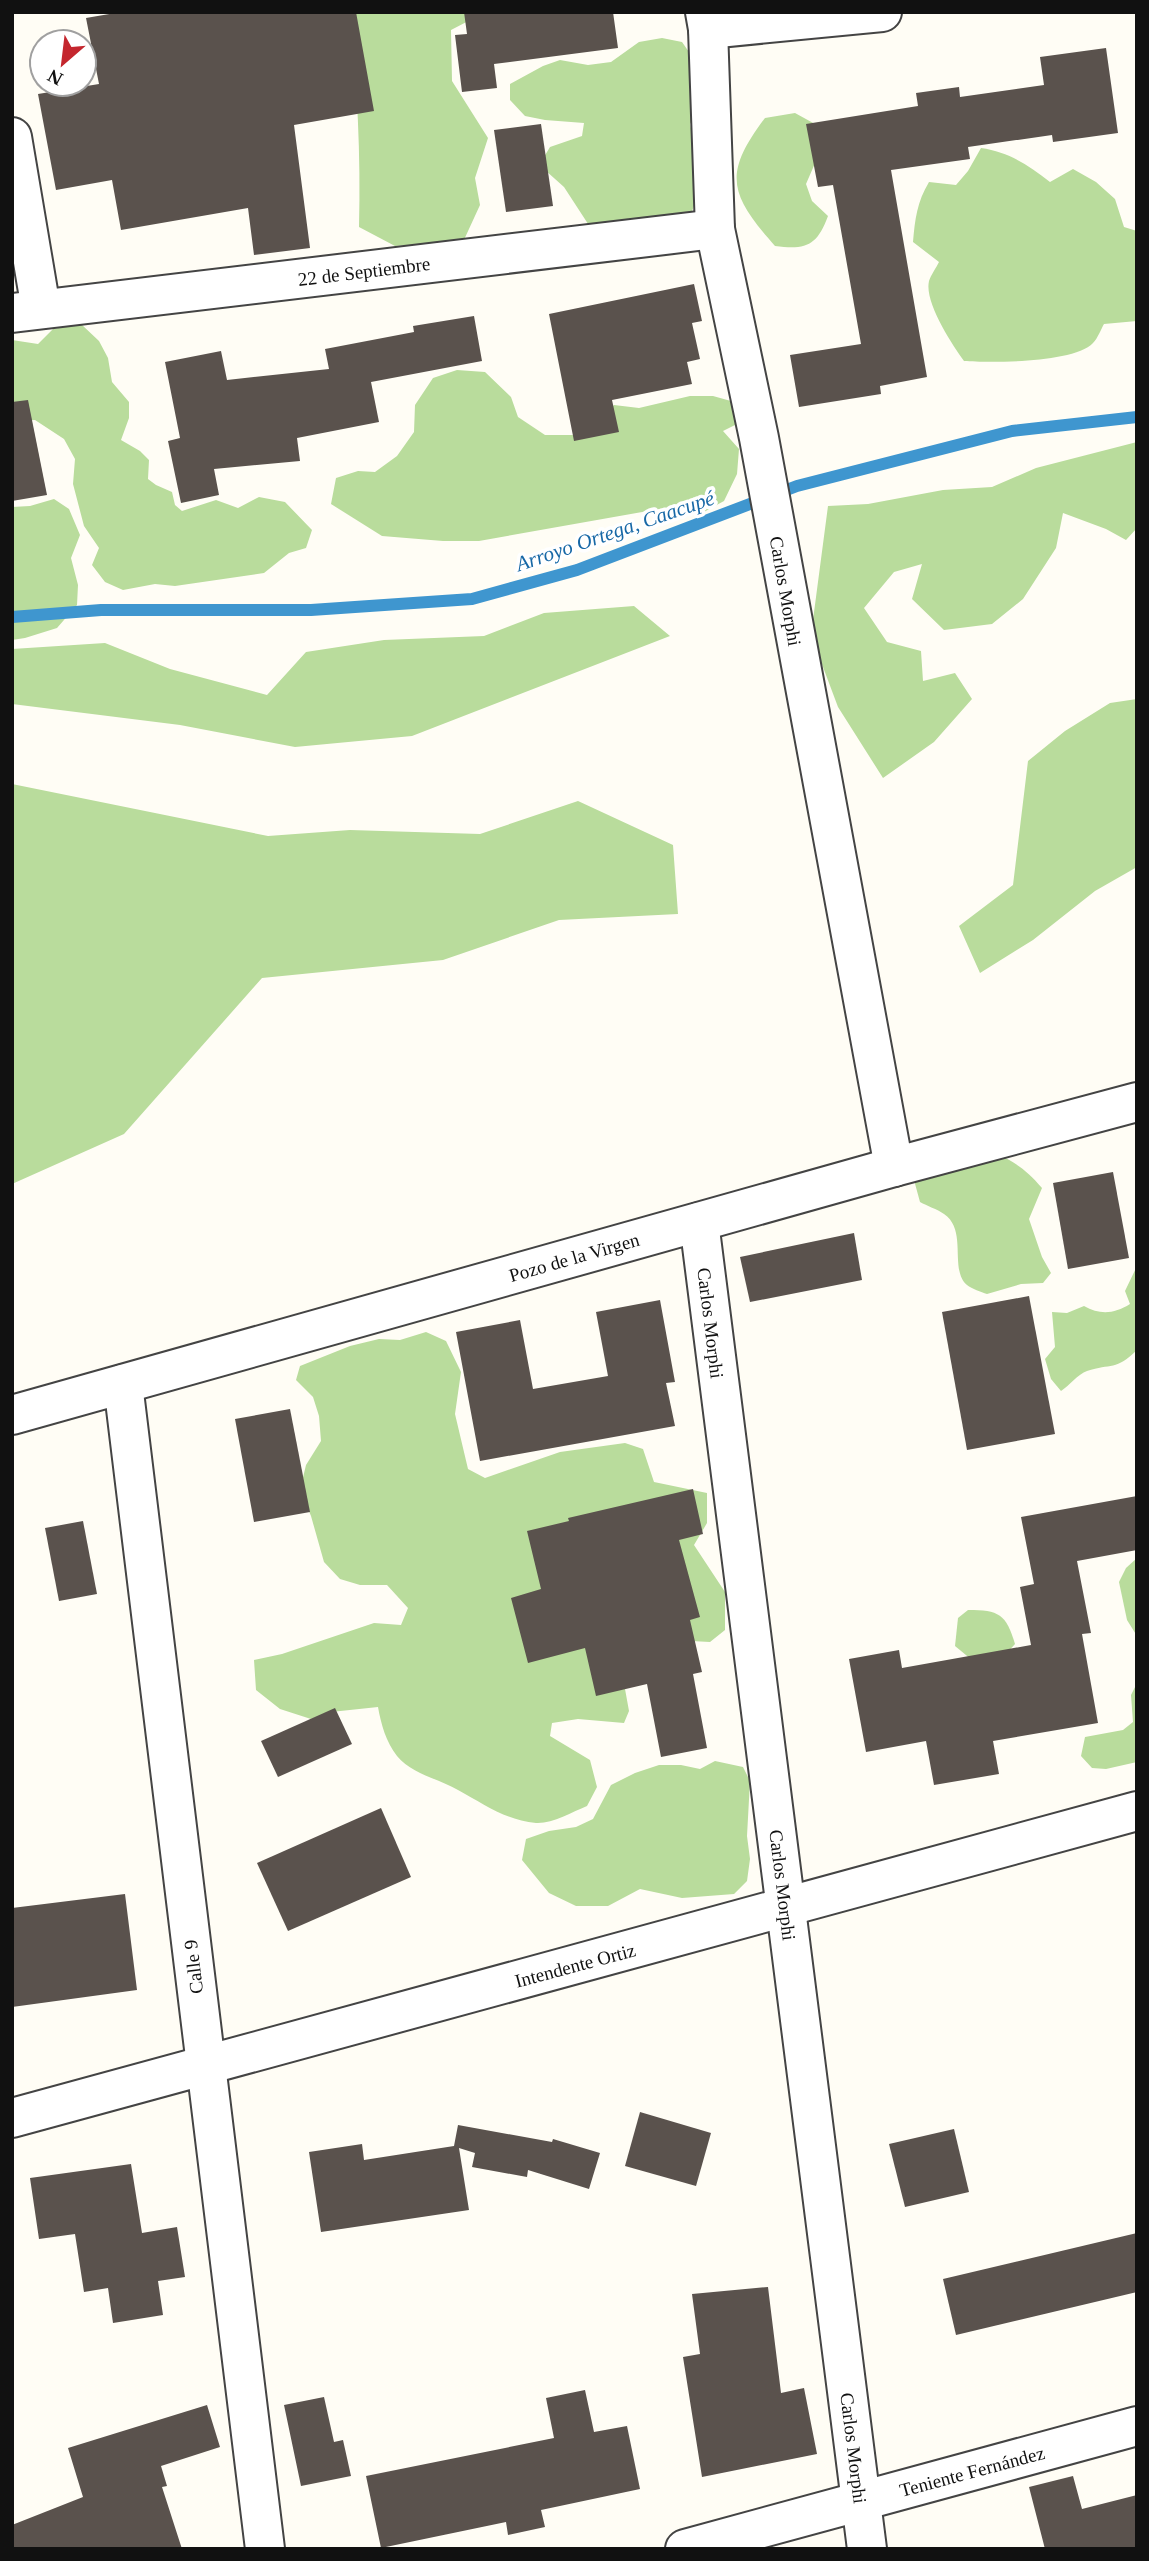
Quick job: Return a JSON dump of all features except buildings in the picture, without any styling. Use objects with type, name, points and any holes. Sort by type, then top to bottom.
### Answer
[{"type":"street","points":[[707,20],[881,12]]},
{"type":"street","name":"Carlos Morphi","points":[[707,20],[715,229],[759,438],[894,1167]]},
{"type":"street","points":[[12,137],[27,311]]},
{"type":"street","name":"22 de Septiembre","points":[[27,311],[715,229]]},
{"type":"street","name":"Pozo de la Virgen","points":[[12,1415],[894,1167],[1137,1102]]},
{"type":"street","name":"Carlos Morphi","points":[[699,1222],[867,2549]]},
{"type":"street","name":"Calle 9","points":[[123,1384],[265,2549]]},
{"type":"street","name":"Intendente Ortiz","points":[[12,2118],[1137,1811]]},
{"type":"street","name":"Teniente Fernández","points":[[685,2549],[1137,2426]]},
{"type":"green space","points":[[350,12],[476,12],[476,17],[451,30],[452,81],[488,138],[475,178],[480,205],[463,242],[395,246],[359,227],[358,120]]},
{"type":"green space","points":[[662,38],[682,42],[696,62],[700,107],[690,124],[699,173],[694,207],[688,221],[592,230],[564,187],[545,170],[544,157],[550,147],[582,136],[584,123],[525,116],[510,100],[510,84],[560,60],[588,65],[611,62],[639,42]]},
{"type":"green space","points":[[795,113],[815,124],[819,154],[806,184],[812,201],[828,216],[815,240],[809,244],[795,247],[775,246],[748,212],[741,198],[737,170],[751,138],[765,118]]},
{"type":"green space","points":[[981,148],[1018,160],[1050,182],[1073,169],[1096,182],[1115,199],[1124,227],[1137,231],[1137,321],[1104,324],[1093,343],[1069,355],[1032,360],[964,361],[940,323],[931,300],[929,281],[939,262],[913,242],[917,211],[929,182],[956,185],[968,171]]},
{"type":"green space","points":[[81,324],[99,341],[108,358],[112,382],[129,402],[129,418],[121,440],[149,460],[148,479],[172,492],[175,505],[182,511],[216,500],[238,508],[259,497],[285,502],[312,530],[306,548],[289,553],[264,573],[175,586],[155,584],[123,590],[105,582],[92,565],[99,548],[84,526],[73,484],[75,459],[64,439],[35,420],[12,421],[12,340],[38,344],[53,329]]},
{"type":"green space","points":[[457,370],[485,372],[511,397],[518,417],[545,435],[586,435],[614,405],[639,408],[690,396],[713,396],[738,403],[743,421],[723,431],[739,449],[737,474],[724,501],[702,513],[676,506],[479,541],[382,536],[331,504],[336,478],[358,471],[375,472],[397,456],[414,432],[415,405],[433,378]]},
{"type":"green space","points":[[1137,442],[1137,528],[1126,540],[1106,529],[1063,513],[1056,548],[1023,599],[992,624],[944,630],[912,599],[922,564],[894,572],[864,608],[887,642],[921,651],[923,681],[955,673],[972,699],[934,742],[883,778],[838,707],[811,635],[828,506],[868,504],[943,490],[992,487],[1036,468]]},
{"type":"green space","points":[[54,499],[69,509],[80,535],[71,558],[78,585],[77,605],[57,628],[12,640],[12,507],[30,506]]},
{"type":"green space","points":[[634,606],[670,636],[412,736],[295,747],[180,725],[12,704],[12,649],[105,643],[170,669],[267,695],[306,652],[384,640],[484,636],[544,613]]},
{"type":"green space","points":[[1137,699],[1137,867],[1095,891],[1033,940],[980,973],[959,926],[1013,885],[1028,761],[1065,731],[1110,703]]},
{"type":"green space","points":[[12,784],[268,836],[350,830],[480,834],[578,801],[673,845],[678,914],[559,920],[443,960],[262,978],[124,1134],[12,1184]]},
{"type":"green space","points":[[976,1145],[1012,1162],[1027,1172],[1042,1188],[1029,1219],[1042,1257],[1051,1273],[1043,1283],[1021,1284],[987,1294],[967,1285],[959,1270],[957,1240],[951,1221],[941,1212],[920,1202],[914,1180]]},
{"type":"green space","points":[[1137,1266],[1137,1350],[1118,1364],[1084,1373],[1061,1391],[1051,1379],[1045,1359],[1055,1347],[1052,1312],[1067,1313],[1084,1306],[1101,1312],[1113,1311],[1130,1304],[1125,1291]]},
{"type":"green space","points":[[426,1332],[446,1341],[461,1372],[455,1414],[468,1469],[485,1478],[560,1452],[625,1443],[643,1449],[654,1482],[707,1493],[707,1523],[694,1545],[725,1592],[725,1630],[710,1642],[691,1641],[625,1689],[629,1711],[624,1723],[578,1719],[552,1723],[550,1736],[590,1760],[597,1787],[587,1806],[549,1822],[536,1823],[505,1815],[410,1767],[397,1756],[390,1745],[378,1707],[331,1712],[311,1719],[280,1709],[256,1690],[254,1660],[282,1654],[374,1623],[401,1625],[408,1608],[387,1585],[360,1585],[340,1579],[324,1562],[311,1516],[300,1490],[306,1465],[321,1441],[319,1416],[313,1397],[296,1380],[300,1366],[350,1346],[379,1339],[400,1340]]},
{"type":"green space","points":[[1137,1558],[1137,1636],[1127,1620],[1119,1582],[1126,1568]]},
{"type":"green space","points":[[968,1610],[994,1613],[1008,1626],[1015,1644],[997,1664],[972,1660],[955,1646],[958,1618]]},
{"type":"green space","points":[[1137,1683],[1137,1762],[1106,1769],[1092,1768],[1081,1756],[1085,1737],[1123,1730],[1133,1722],[1131,1695]]},
{"type":"green space","points":[[715,1761],[743,1767],[750,1781],[747,1836],[750,1859],[747,1881],[734,1894],[682,1898],[640,1889],[608,1906],[576,1906],[549,1893],[522,1860],[526,1839],[549,1831],[576,1827],[593,1819],[611,1785],[659,1765],[681,1765],[700,1769]]},
{"type":"waterway","name":"Arroyo Ortega, Caacupé","points":[[12,617],[101,610],[311,610],[472,599],[577,570],[797,486],[1012,431],[1137,417]]}]
